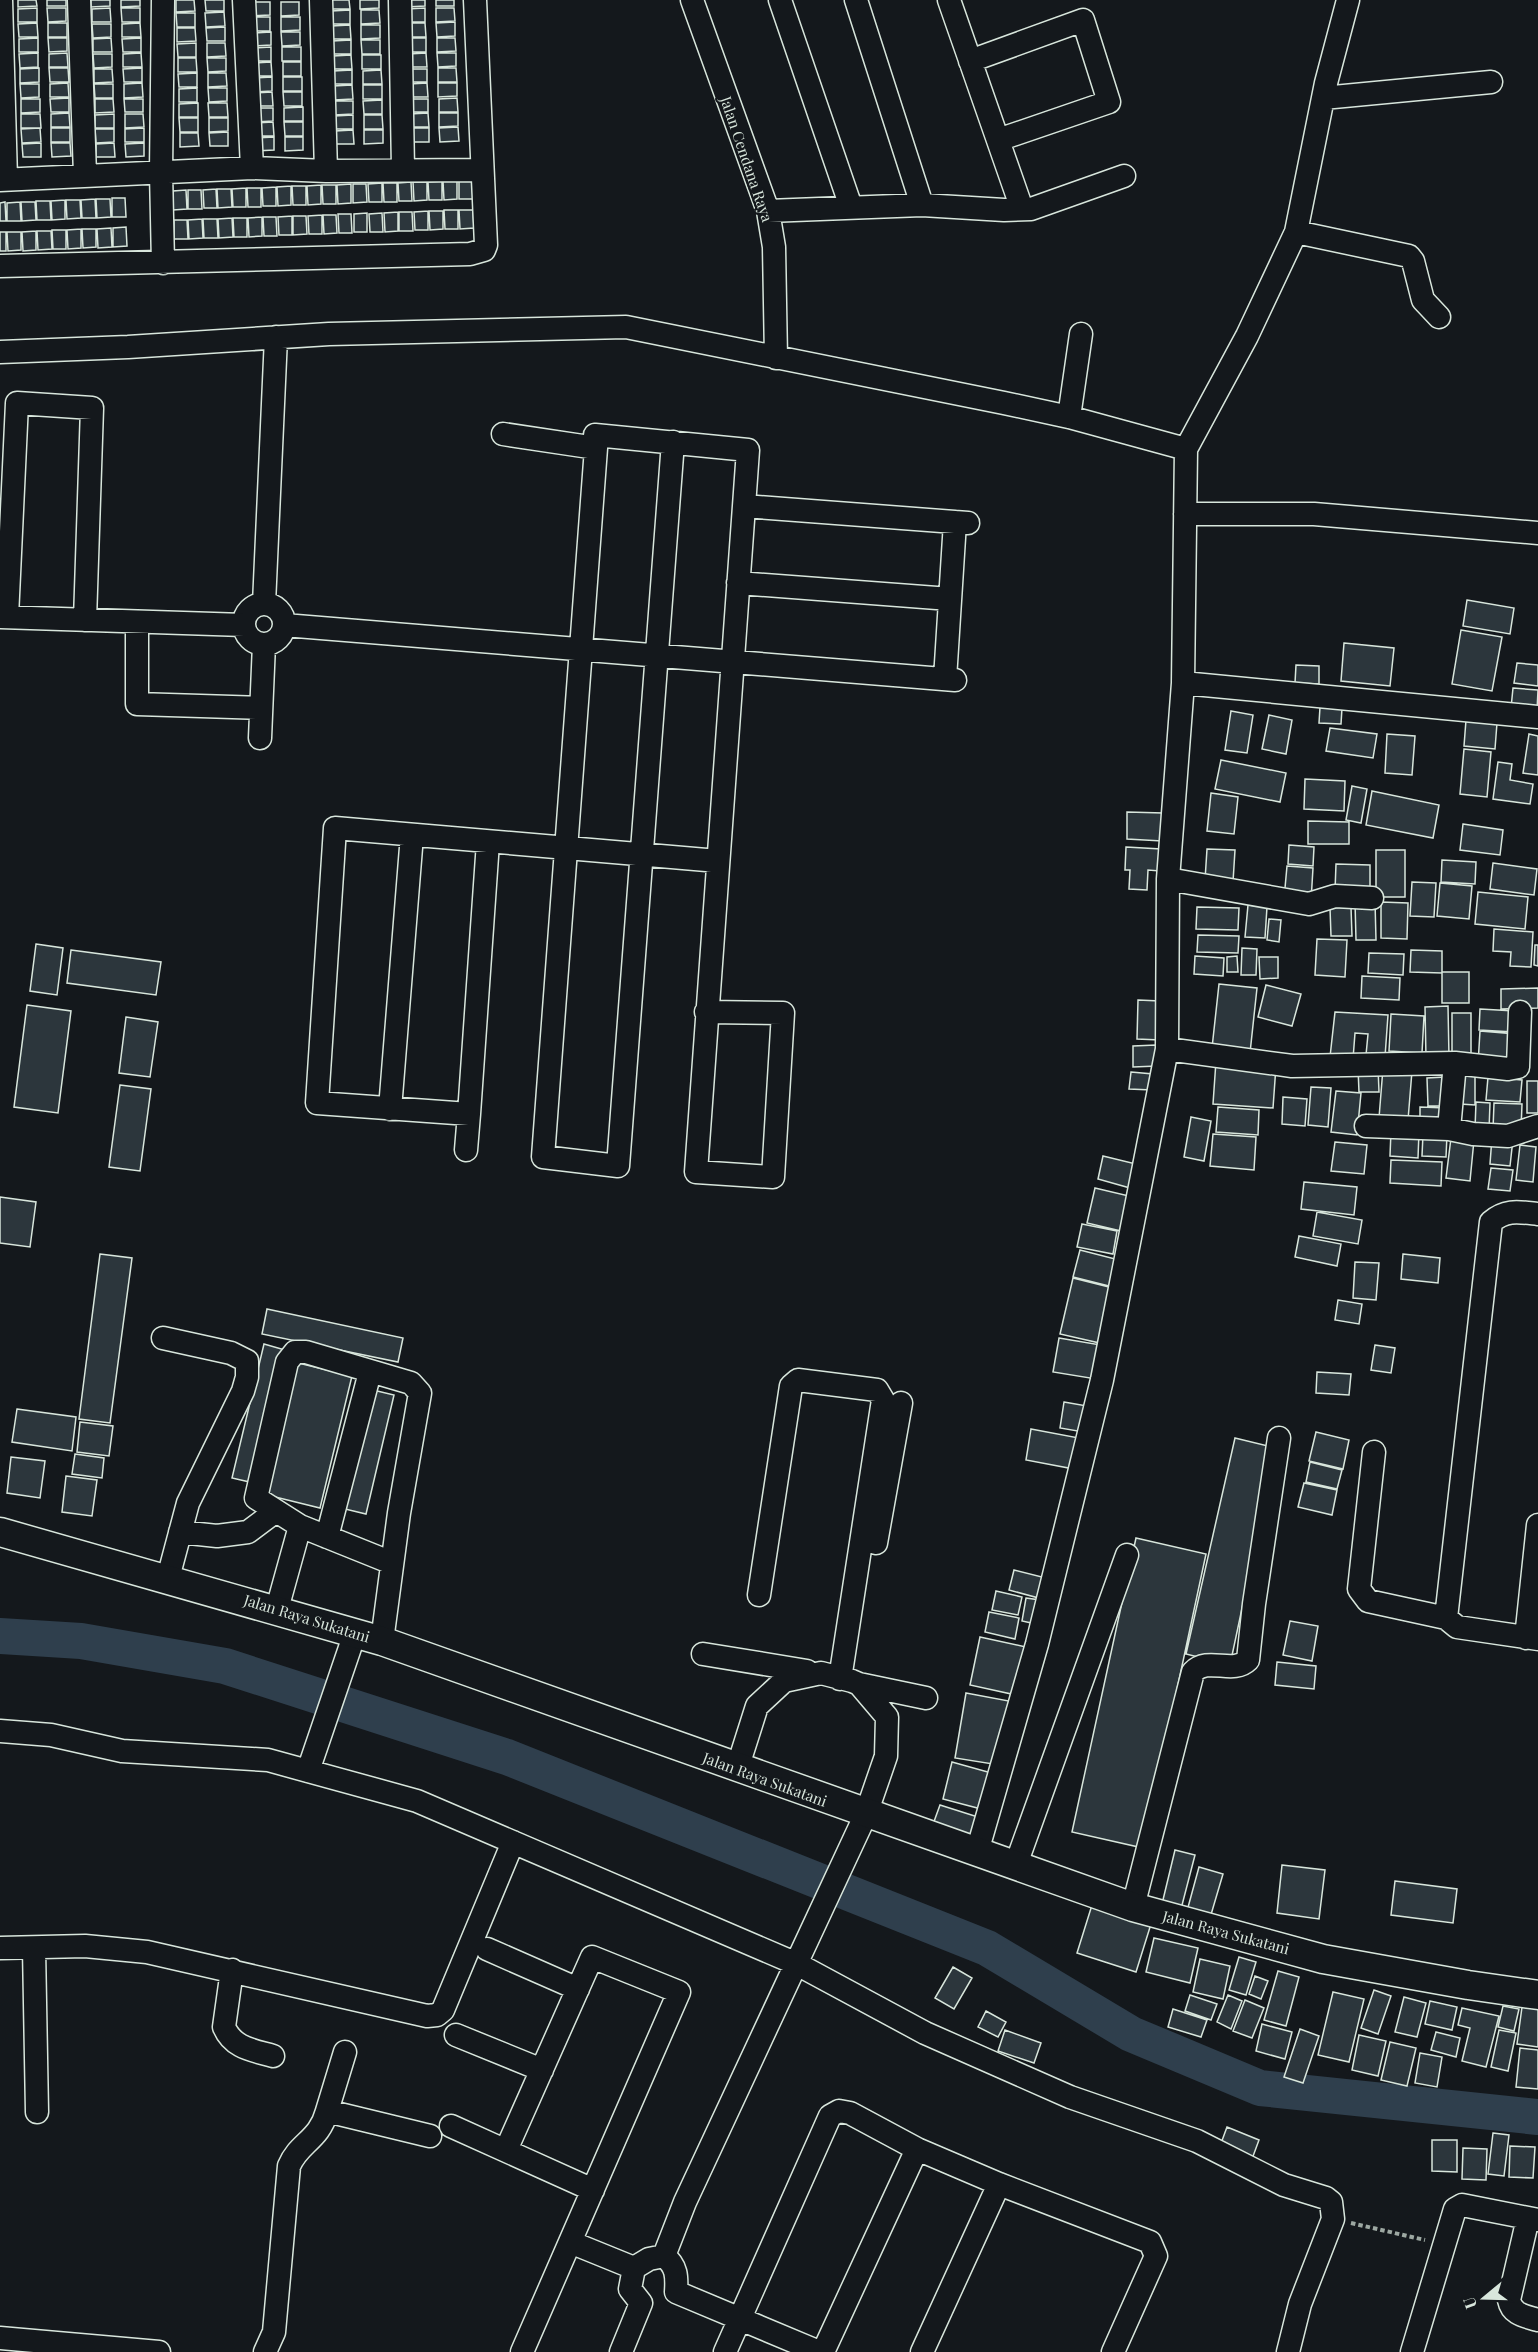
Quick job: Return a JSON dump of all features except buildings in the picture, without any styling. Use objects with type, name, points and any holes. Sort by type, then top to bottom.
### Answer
[{"type":"main road","name":"Jalan Raya Sukatani","points":[[0,1532],[277,1609],[382,1641],[737,1769],[1133,1907],[1323,1959],[1538,1995]]},
{"type":"street","points":[[1,0],[3,179],[252,168],[326,171],[481,170]]},
{"type":"street","points":[[79,0],[85,175]]},
{"type":"street","points":[[162,0],[160,172],[163,263]]},
{"type":"street","points":[[244,0],[252,168]]},
{"type":"street","points":[[321,0],[326,171]]},
{"type":"street","points":[[400,0],[403,169]]},
{"type":"street","points":[[0,266],[479,252],[486,245],[475,0]]},
{"type":"street","name":"Jalan Cendana Raya","points":[[692,0],[768,211],[774,247],[776,358]]},
{"type":"street","points":[[780,0],[851,207]]},
{"type":"street","points":[[856,0],[922,205]]},
{"type":"street","points":[[949,0],[1022,209]]},
{"type":"street","points":[[977,1852],[1037,1644],[1102,1380],[1167,1049],[1168,879],[1183,682],[1186,449],[1247,336],[1296,232],[1323,98],[1348,0]]},
{"type":"street","points":[[970,61],[1083,20],[1109,102],[998,140]]},
{"type":"street","points":[[1323,98],[1491,81]]},
{"type":"street","points":[[768,211],[922,205],[1031,209],[1124,176]]},
{"type":"street","points":[[1296,232],[1409,256],[1413,261],[1423,300],[1439,317]]},
{"type":"street","points":[[0,352],[128,347],[329,333],[626,327],[1069,417],[1186,449]]},
{"type":"street","points":[[1069,417],[1081,334]]},
{"type":"street","points":[[264,604],[276,337]]},
{"type":"street","points":[[85,620],[92,408],[16,403],[4,617],[85,620],[136,621],[244,625]]},
{"type":"street","points":[[503,434],[596,448]]},
{"type":"street","points":[[673,442],[618,1166],[543,1157],[596,448],[595,435],[673,442],[748,450],[706,1012],[696,1172],[773,1177],[783,1013],[706,1012]]},
{"type":"street","points":[[284,625],[950,680],[950,599],[961,523],[744,506]]},
{"type":"street","points":[[1185,514],[1314,513],[1538,532]]},
{"type":"street","points":[[738,583],[950,599]]},
{"type":"street","points":[[264,604],[276,607],[281,613],[284,625],[281,636],[275,641],[264,644],[252,641],[244,625],[247,612],[253,606],[264,604]]},
{"type":"street","points":[[136,621],[137,704],[261,708]]},
{"type":"street","points":[[260,738],[264,644]]},
{"type":"street","points":[[1183,682],[1538,717]]},
{"type":"street","points":[[469,1114],[317,1103],[335,828],[718,861]]},
{"type":"street","points":[[390,1109],[412,835]]},
{"type":"street","points":[[466,1150],[488,842]]},
{"type":"street","points":[[1168,879],[1309,904],[1335,896],[1372,897]]},
{"type":"street","points":[[1167,1049],[1292,1066],[1455,1064],[1509,1069],[1518,1067],[1520,1012]]},
{"type":"street","points":[[1449,1129],[1455,1064]]},
{"type":"street","points":[[1366,1126],[1449,1129],[1473,1134],[1508,1136],[1538,1126]]},
{"type":"street","points":[[1446,1618],[1491,1222],[1509,1212],[1538,1214]]},
{"type":"street","points":[[163,1338],[231,1353],[247,1361],[247,1377],[243,1391],[188,1503],[168,1578]]},
{"type":"street","points":[[382,1641],[392,1563],[420,1393],[411,1383],[301,1351],[289,1358],[255,1494],[258,1500],[300,1526],[392,1563]]},
{"type":"street","points":[[327,1537],[370,1372]]},
{"type":"street","points":[[759,1595],[791,1386],[798,1380],[877,1390],[883,1400],[843,1679]]},
{"type":"street","points":[[843,1679],[901,1403]]},
{"type":"street","points":[[1133,1907],[1193,1672],[1202,1666],[1240,1666],[1248,1660],[1254,1604],[1279,1438]]},
{"type":"street","points":[[1374,1452],[1359,1589],[1368,1601],[1446,1618],[1457,1627],[1532,1639],[1538,1525]]},
{"type":"street","points":[[180,1532],[217,1536],[248,1532],[276,1511]]},
{"type":"street","points":[[277,1609],[300,1526]]},
{"type":"street","points":[[1015,1867],[1127,1555]]},
{"type":"street","points":[[308,1771],[355,1634]]},
{"type":"street","points":[[703,1654],[843,1679],[926,1698]]},
{"type":"street","points":[[664,2256],[685,2202],[866,1814],[886,1755],[887,1717],[843,1679],[784,1681],[757,1706],[737,1769]]},
{"type":"street","points":[[0,1731],[51,1735],[122,1751],[268,1760],[417,1801],[797,1964],[925,2033],[1071,2097],[1197,2141],[1293,2189],[1326,2198],[1331,2202],[1333,2219],[1299,2304],[1288,2352]]},
{"type":"street","points":[[0,1948],[84,1946],[147,1952],[427,2016],[437,2015],[443,2010],[513,1842]]},
{"type":"street","points":[[34,1948],[37,2112]]},
{"type":"street","points":[[488,1948],[578,1989]]},
{"type":"street","points":[[506,2150],[592,1957],[679,1992],[522,2352]]},
{"type":"street","points":[[232,1970],[224,2017],[227,2034],[241,2047],[273,2056]]},
{"type":"street","points":[[456,2035],[542,2070]]},
{"type":"street","points":[[265,2352],[274,2332],[288,2166],[297,2152],[323,2126],[345,2052]]},
{"type":"street","points":[[327,2111],[430,2136]]},
{"type":"street","points":[[725,2352],[809,2169],[830,2116],[839,2111],[850,2113],[917,2149],[999,2184],[1114,2226],[1150,2242],[1156,2256],[1113,2352]]},
{"type":"street","points":[[451,2126],[593,2190]]},
{"type":"street","points":[[676,2292],[821,2352],[917,2149]]},
{"type":"street","points":[[922,2352],[999,2184]]},
{"type":"street","points":[[1412,2352],[1452,2214],[1462,2205],[1533,2219],[1509,2300],[1514,2311],[1538,2320]]},
{"type":"street","points":[[570,2241],[634,2268]]},
{"type":"street","points":[[664,2256],[672,2262],[675,2270],[676,2292],[666,2301],[654,2304],[641,2303],[630,2289],[634,2268],[648,2259],[664,2256]]},
{"type":"street","points":[[621,2352],[641,2303]]},
{"type":"street","points":[[0,2338],[159,2352]]},
{"type":"path","points":[[1333,2219],[1443,2245]]},
{"type":"waterway","points":[[0,1636],[81,1641],[225,1666],[507,1757],[987,1948],[1131,2034],[1260,2088],[1538,2117]]}]
